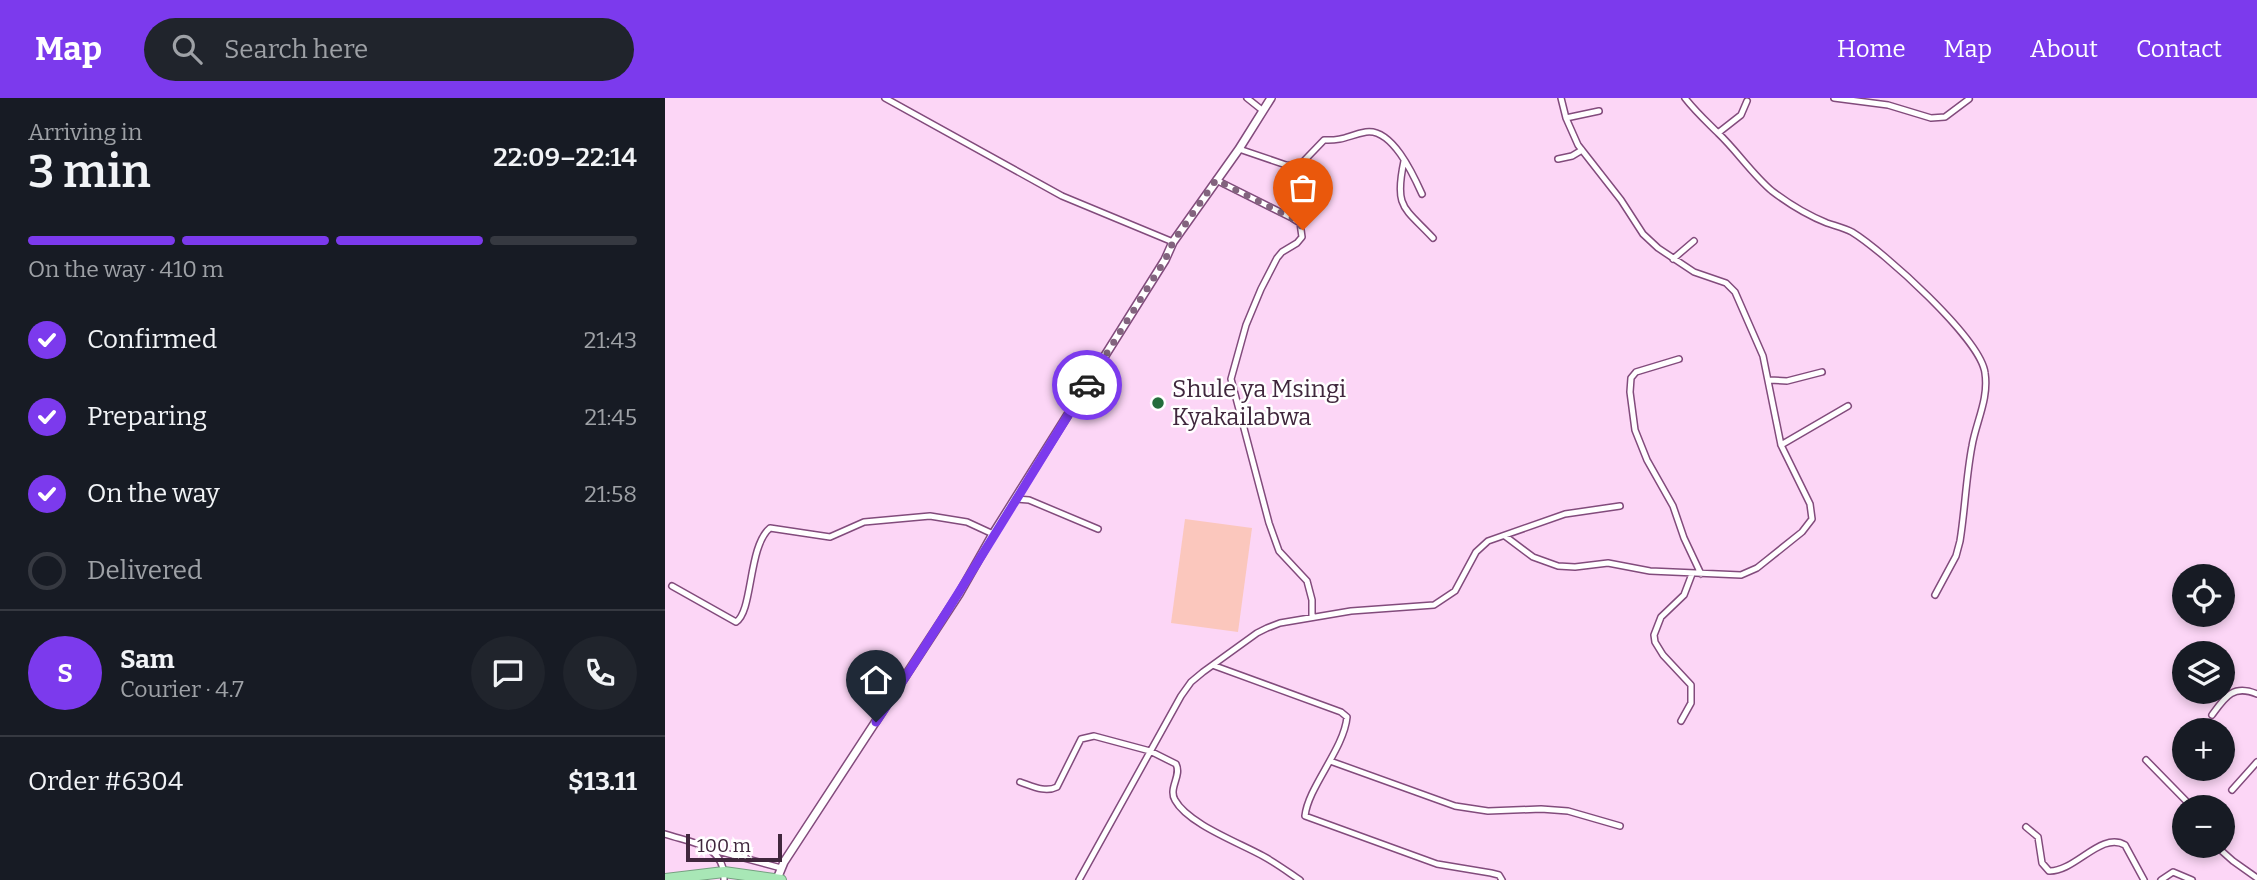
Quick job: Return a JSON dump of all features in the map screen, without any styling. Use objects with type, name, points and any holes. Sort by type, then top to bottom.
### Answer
[{"type":"highway","points":[[665,880],[724,876],[779,880]]},
{"type":"street","points":[[885,98],[1062,196],[1173,242]]},
{"type":"street","points":[[1247,98],[1262,110]]},
{"type":"street","points":[[779,880],[781,868],[959,594],[993,534],[1165,260],[1173,242],[1239,149],[1271,98]]},
{"type":"street","points":[[1505,536],[1533,557],[1558,566],[1608,563],[1650,571],[1729,575],[1749,572],[1809,525],[1812,512],[1781,445],[1763,356],[1748,318],[1731,286],[1694,272],[1673,259],[1643,234],[1621,200],[1582,150],[1566,118],[1561,98]]},
{"type":"street","points":[[1685,98],[1762,181],[1781,197],[1812,216],[1849,230],[1899,269],[1949,319],[1980,357],[1986,372],[1985,388],[1982,411],[1972,443],[1960,541],[1956,556],[1935,595]]},
{"type":"street","points":[[1834,98],[1888,105],[1931,118],[1945,117],[1969,99]]},
{"type":"street","points":[[1718,133],[1741,115],[1747,101]]},
{"type":"street","points":[[1566,118],[1598,111]]},
{"type":"street","points":[[1239,149],[1286,165],[1299,166],[1324,140],[1339,141],[1373,131],[1381,133],[1391,142],[1422,194]]},
{"type":"street","points":[[1558,159],[1576,155],[1582,150]]},
{"type":"street","points":[[1404,161],[1401,188],[1405,210],[1433,238]]},
{"type":"street","points":[[1216,180],[1292,218],[1300,223],[1303,230],[1297,243],[1277,258],[1261,289],[1246,325],[1231,379],[1269,523],[1279,551],[1307,581],[1312,600],[1312,617]]},
{"type":"street","points":[[1673,259],[1694,241]]},
{"type":"street","points":[[1679,359],[1636,372],[1630,384],[1630,399],[1641,447],[1673,506],[1701,574]]},
{"type":"street","points":[[1769,380],[1787,381],[1822,372]]},
{"type":"street","points":[[1781,445],[1848,406]]},
{"type":"street","points":[[1016,499],[1029,500],[1098,529]]},
{"type":"street","points":[[1079,880],[1191,682],[1257,633],[1280,623],[1312,617],[1382,608],[1434,605],[1455,592],[1476,552],[1488,541],[1565,513],[1620,506]]},
{"type":"street","points":[[672,586],[736,622],[740,621],[743,615],[752,569],[763,536],[771,528],[830,537],[864,522],[930,516],[967,522],[993,534]]},
{"type":"street","points":[[1681,721],[1691,703],[1691,685],[1663,655],[1654,635],[1661,617],[1684,595],[1692,574]]},
{"type":"street","points":[[1215,666],[1345,713],[1347,721],[1305,816],[1437,864],[1491,873],[1502,880]]},
{"type":"street","points":[[2212,715],[2230,693],[2245,690],[2257,694]]},
{"type":"street","points":[[1020,782],[1046,790],[1053,789],[1063,776],[1081,739],[1086,737],[1094,736],[1150,751],[1176,764],[1178,774],[1172,792],[1173,798],[1184,811],[1210,829],[1263,856],[1300,880]]},
{"type":"street","points":[[2146,760],[2180,795]]},
{"type":"street","points":[[1330,761],[1470,809],[1497,812],[1541,809],[1568,811],[1620,826]]},
{"type":"street","points":[[2232,790],[2257,762]]},
{"type":"street","points":[[2027,827],[2038,837],[2042,863],[2049,871],[2063,870],[2102,845],[2114,841],[2125,845],[2144,880]]},
{"type":"street","points":[[665,834],[781,868]]},
{"type":"street","points":[[711,849],[720,858],[724,876]]},
{"type":"street","points":[[2229,858],[2257,878]]},
{"type":"street","points":[[2161,880],[2173,872],[2192,880]]},
{"type":"shaded area","points":[[1185,519],[1252,528],[1238,632],[1171,623]]},
{"type":"way so far","points":[[1087,385],[1165,260],[1173,242],[1216,180],[1292,218],[1300,223],[1303,230]]},
{"type":"place","name":"Shule ya Msingi Kyakailabwa","points":[[1158,403]]},
{"type":"route","points":[[876,722],[959,594],[993,534],[1087,385]]}]
